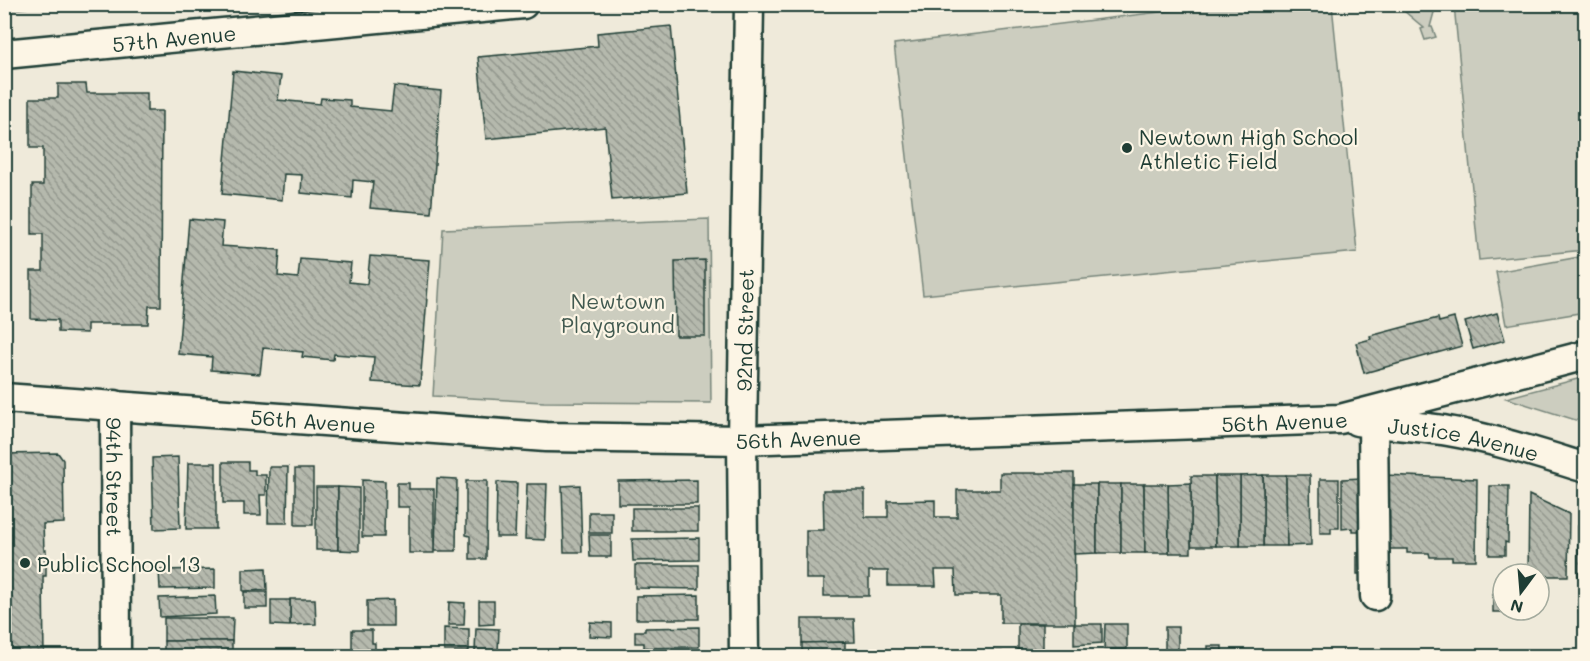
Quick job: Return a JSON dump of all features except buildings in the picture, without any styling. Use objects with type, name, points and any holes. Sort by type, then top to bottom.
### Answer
[{"type":"street","name":"57th Avenue","points":[[4,54],[382,11],[523,4]]},
{"type":"street","name":"92nd Street","points":[[744,657],[742,440],[749,4]]},
{"type":"street","name":"56th Avenue","points":[[4,398],[546,437],[742,440],[1340,419],[1586,355]]},
{"type":"street","name":"94th Street","points":[[115,405],[116,657]]},
{"type":"street","name":"Justice Avenue","points":[[1340,419],[1447,431],[1526,449],[1586,468]]},
{"type":"street","points":[[1373,423],[1375,596]]},
{"type":"green space","name":"Newtown High School Athletic Field","points":[[1226,4],[1332,5],[1357,252],[923,295],[894,44]]},
{"type":"green space","points":[[1397,5],[1436,5],[1430,27],[1436,37],[1425,40],[1421,29],[1424,28]]},
{"type":"green space","points":[[1454,5],[1585,5],[1585,250],[1479,260]]},
{"type":"green space","name":"Newtown Playground","points":[[709,219],[711,403],[544,402],[433,396],[443,229]]},
{"type":"green space","points":[[1585,256],[1585,312],[1506,325],[1496,272]]},
{"type":"green space","points":[[1585,377],[1585,423],[1506,398]]},
{"type":"place","name":"Newtown High School Athletic Field","points":[[1127,148]]},
{"type":"place","name":"Public School 13","points":[[25,563]]}]
